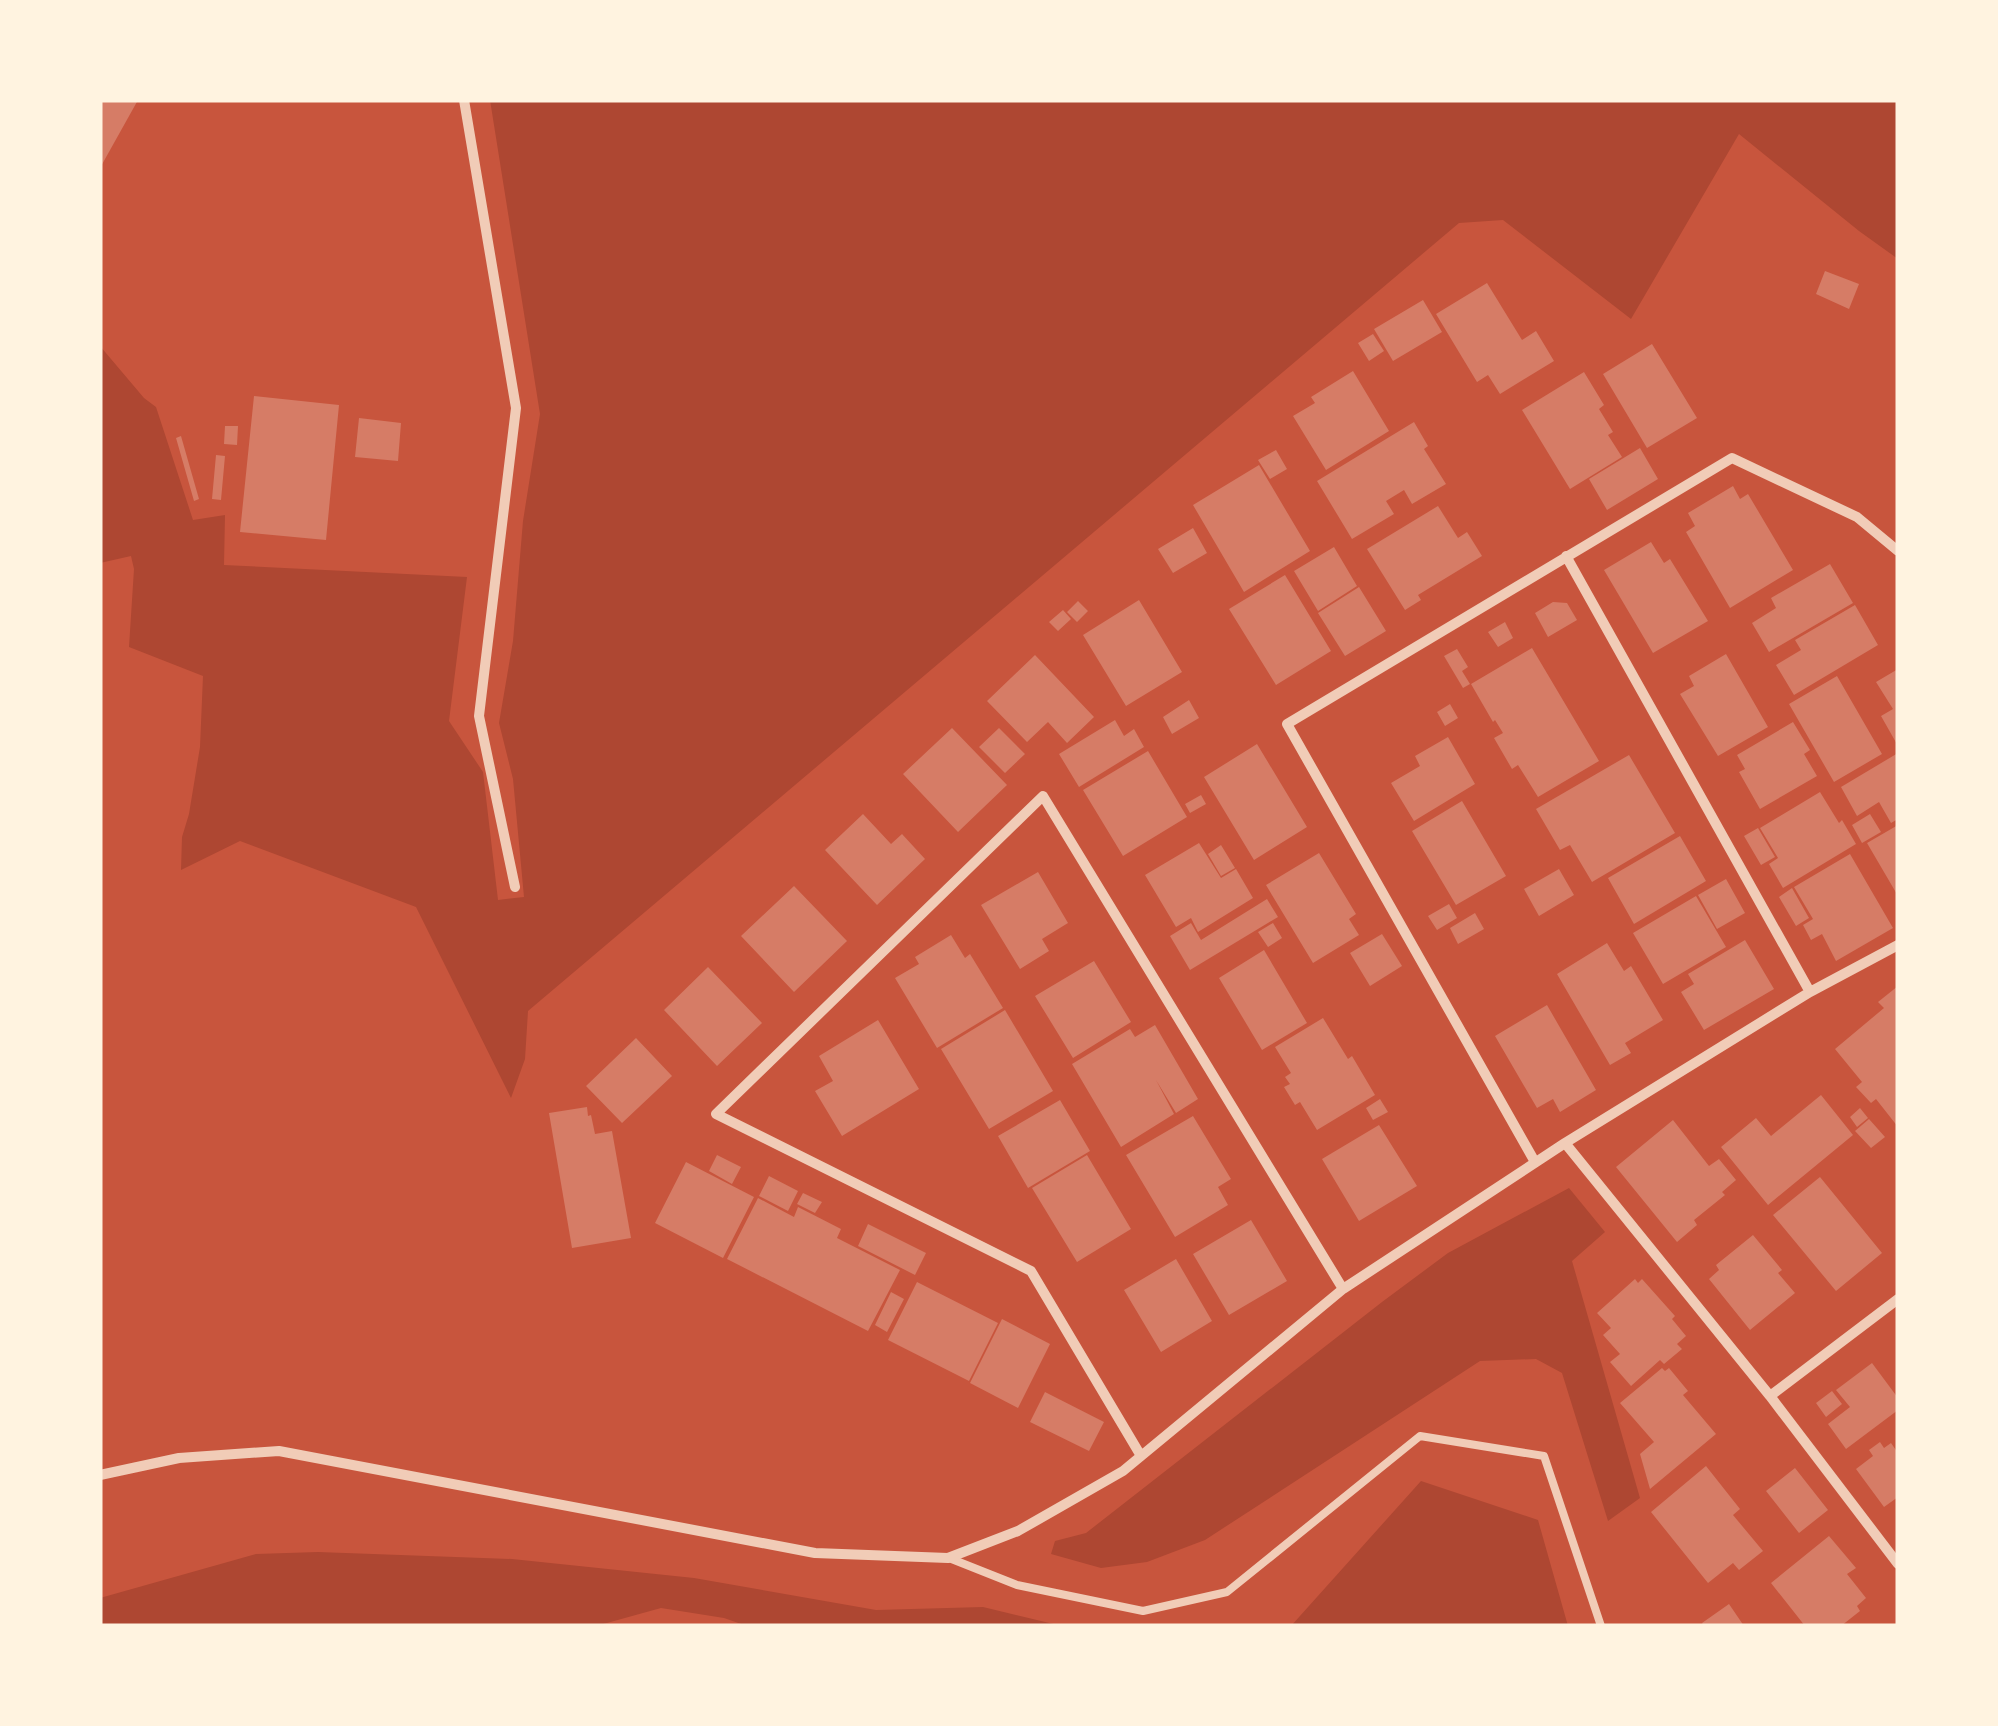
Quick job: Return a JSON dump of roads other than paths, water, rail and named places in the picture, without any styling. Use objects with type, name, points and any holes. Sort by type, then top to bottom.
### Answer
[{"type":"street","points":[[464,100],[516,408],[480,716],[514,887]]},
{"type":"street","points":[[1535,1162],[1287,724],[1732,458],[1857,517],[1898,551]]},
{"type":"street","points":[[1566,556],[1810,992]]},
{"type":"street","points":[[1141,1456],[1031,1270],[716,1114],[1044,796],[1342,1290]]},
{"type":"street","points":[[100,1474],[179,1458],[279,1451],[815,1553],[948,1558],[1018,1530],[1123,1471],[1342,1290],[1565,1143],[1810,992],[1898,945]]},
{"type":"street","points":[[1565,1143],[1770,1396],[1898,1564]]},
{"type":"street","points":[[1770,1396],[1898,1299]]},
{"type":"lane","points":[[948,1558],[1018,1585],[1144,1611],[1227,1592],[1420,1436],[1544,1456],[1601,1626]]}]
